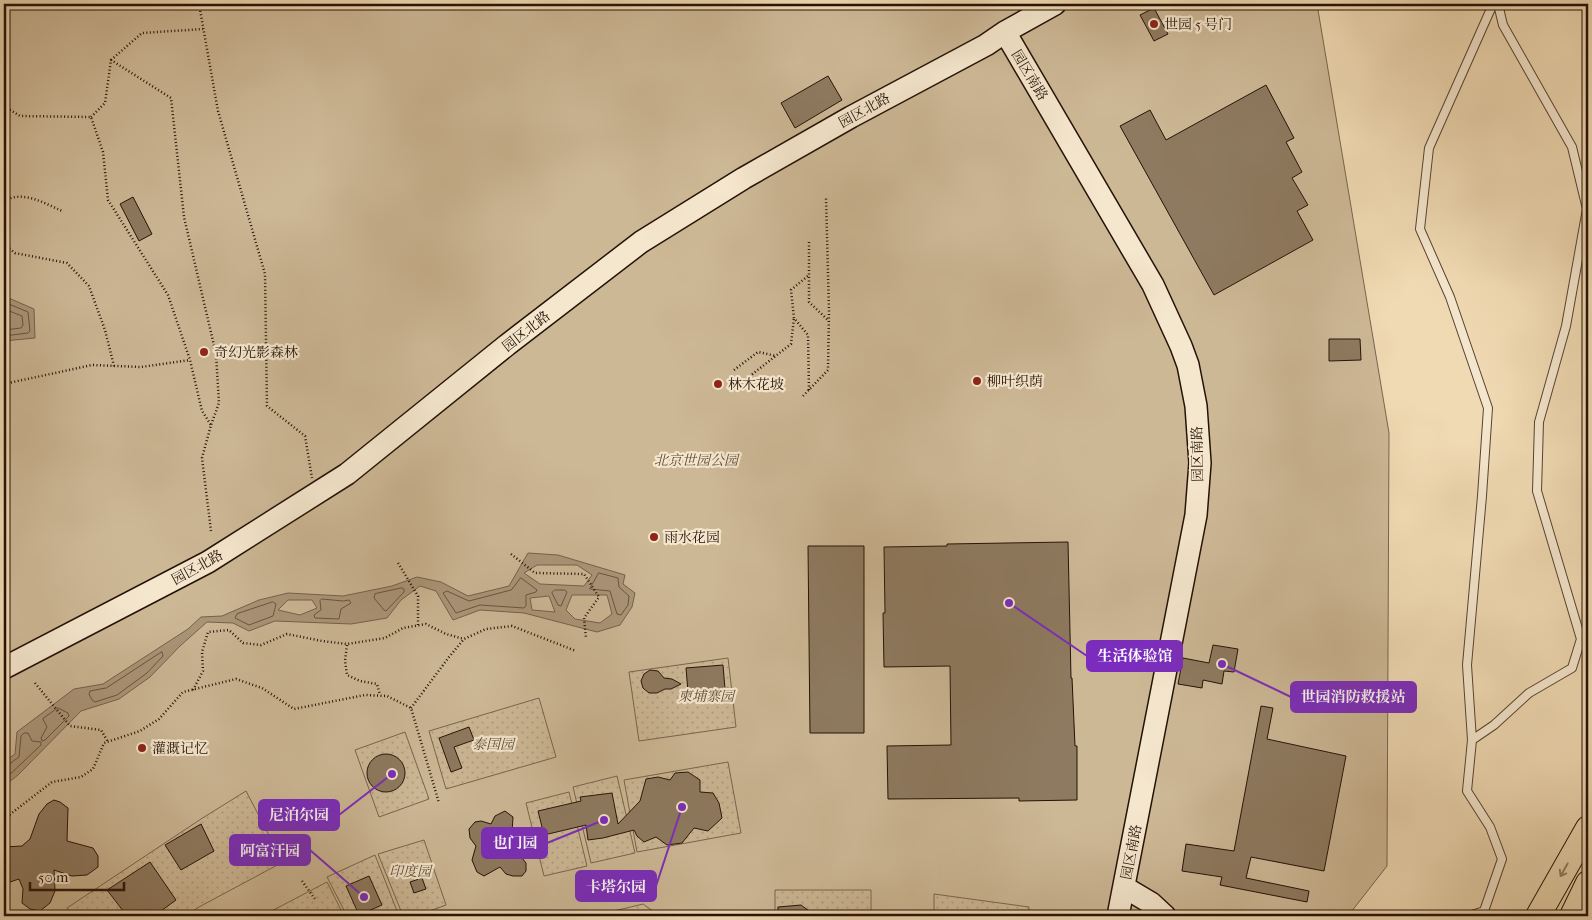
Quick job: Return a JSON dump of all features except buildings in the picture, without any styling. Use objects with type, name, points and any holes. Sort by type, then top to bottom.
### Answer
[{"type":"main road","points":[[1543,915],[1588,828]]},
{"type":"main road","points":[[1572,916],[1588,883]]},
{"type":"street","name":"园区北路","points":[[4,668],[208,562],[348,474],[507,345],[641,242],[744,178],[851,117],[986,45],[1055,4]]},
{"type":"street","name":"园区南路","points":[[1005,32],[1155,288],[1188,365],[1196,406],[1200,463],[1196,514],[1118,916]]},
{"type":"street","points":[[1124,887],[1151,903],[1165,916]]},
{"type":"lane","points":[[1469,916],[1484,911],[1502,859],[1490,827],[1467,791],[1472,740],[1467,664],[1488,408],[1450,297],[1420,229],[1429,148],[1493,4]]},
{"type":"lane","points":[[1472,740],[1494,725],[1530,693],[1572,668],[1581,639],[1537,491],[1537,481],[1538,422],[1566,326],[1587,209],[1572,147],[1504,25],[1498,4]]},
{"type":"path","points":[[199,4],[218,111],[265,274],[267,406],[305,436],[316,494]]},
{"type":"path","points":[[4,106],[20,116],[91,117],[105,103],[111,60],[142,33],[203,29]]},
{"type":"path","points":[[111,60],[171,98],[184,217],[216,354],[218,403],[202,458],[211,531]]},
{"type":"path","points":[[91,117],[103,152],[108,200],[168,295],[190,360],[202,411],[211,425]]},
{"type":"path","points":[[4,201],[10,197],[27,196],[62,210]]},
{"type":"path","points":[[803,396],[828,370],[829,321],[826,197]]},
{"type":"path","points":[[809,242],[809,302],[829,321]]},
{"type":"path","points":[[4,244],[15,253],[67,264],[89,286],[105,330],[114,366]]},
{"type":"path","points":[[741,383],[791,344],[794,318],[791,290],[809,275]]},
{"type":"path","points":[[794,318],[808,335],[809,390]]},
{"type":"path","points":[[734,370],[758,352],[776,356]]},
{"type":"path","points":[[4,384],[92,365],[141,367],[190,360]]},
{"type":"path","points":[[511,554],[535,573],[584,574],[599,597],[584,618],[586,638]]},
{"type":"path","points":[[398,564],[418,596],[418,625]]},
{"type":"path","points":[[193,690],[203,671],[202,652],[208,632],[229,630],[244,643],[261,645],[287,634],[347,644],[384,638],[403,628],[426,624],[446,634],[464,639]]},
{"type":"path","points":[[411,708],[448,657],[464,639],[486,629],[512,626],[576,651]]},
{"type":"path","points":[[347,644],[345,661],[347,675],[360,681],[377,684],[380,695]]},
{"type":"path","points":[[4,819],[52,782],[80,778],[93,769],[104,743],[140,731],[159,719],[183,692],[236,679],[262,688],[294,709],[365,695],[387,696],[411,708],[439,803]]},
{"type":"path","points":[[36,683],[70,726],[101,730],[108,742]]},
{"type":"path","points":[[302,881],[315,899]]},
{"type":"green space","name":"北京世园公园","points":[[4,4],[1317,4],[1389,433],[1387,866],[1348,916],[4,916]]},
{"type":"green space","name":"柬埔寨园","points":[[728,658],[736,727],[639,741],[629,672]]},
{"type":"green space","name":"泰国园","points":[[539,698],[556,757],[446,789],[429,731]]},
{"type":"green space","points":[[405,732],[429,799],[379,817],[355,750]]},
{"type":"green space","points":[[728,762],[741,833],[637,852],[624,780]]},
{"type":"green space","points":[[617,776],[635,853],[591,863],[573,787]]},
{"type":"green space","points":[[246,791],[283,862],[199,907],[186,916],[72,916],[67,908]]},
{"type":"green space","points":[[569,792],[587,866],[544,876],[526,803]]},
{"type":"green space","name":"印度园","points":[[424,840],[446,905],[416,916],[403,916],[378,854]]},
{"type":"green space","points":[[375,855],[399,916],[347,916],[327,877]]},
{"type":"green space","points":[[327,882],[344,916],[262,916]]},
{"type":"green space","points":[[775,890],[871,890],[871,916],[775,916]]},
{"type":"green space","points":[[934,894],[1029,907],[1029,916],[934,916]]},
{"type":"green space","points":[[643,904],[660,916],[593,916]]},
{"type":"water","points":[[4,296],[34,309],[35,338],[4,341]]},
{"type":"water","points":[[528,553],[558,555],[625,575],[623,584],[635,593],[632,607],[620,625],[597,632],[524,613],[480,610],[453,620],[436,591],[420,586],[401,600],[387,618],[351,624],[275,621],[249,631],[233,623],[207,622],[150,677],[119,699],[81,711],[18,775],[4,786],[4,762],[15,754],[17,732],[74,689],[103,684],[188,629],[201,617],[222,616],[259,600],[288,593],[343,596],[392,586],[417,577],[441,582],[468,596],[509,586]],"holes":[[[537,565],[577,565],[592,575],[584,586],[540,584],[524,573]],[[572,595],[607,595],[612,614],[600,623],[575,619],[566,610]],[[549,596],[555,612],[532,610],[530,598]],[[288,600],[312,600],[317,608],[300,615],[278,610]]]},
{"type":"place","name":"世园 5 号门","points":[[1154,24]]},
{"type":"place","name":"奇幻光影森林","points":[[204,352]]},
{"type":"place","name":"柳叶织荫","points":[[977,381]]},
{"type":"place","name":"林木花坡","points":[[718,384]]},
{"type":"place","name":"雨水花园","points":[[654,537]]},
{"type":"place","name":"生活体验馆","points":[[1009,603]]},
{"type":"place","name":"世园消防救援站","points":[[1222,664]]},
{"type":"place","name":"灌溉记忆","points":[[142,748]]},
{"type":"place","name":"尼泊尔园","points":[[392,774]]},
{"type":"place","name":"卡塔尔园","points":[[682,807]]},
{"type":"place","name":"也门园","points":[[604,820]]},
{"type":"place","name":"阿富汗园","points":[[364,897]]}]
